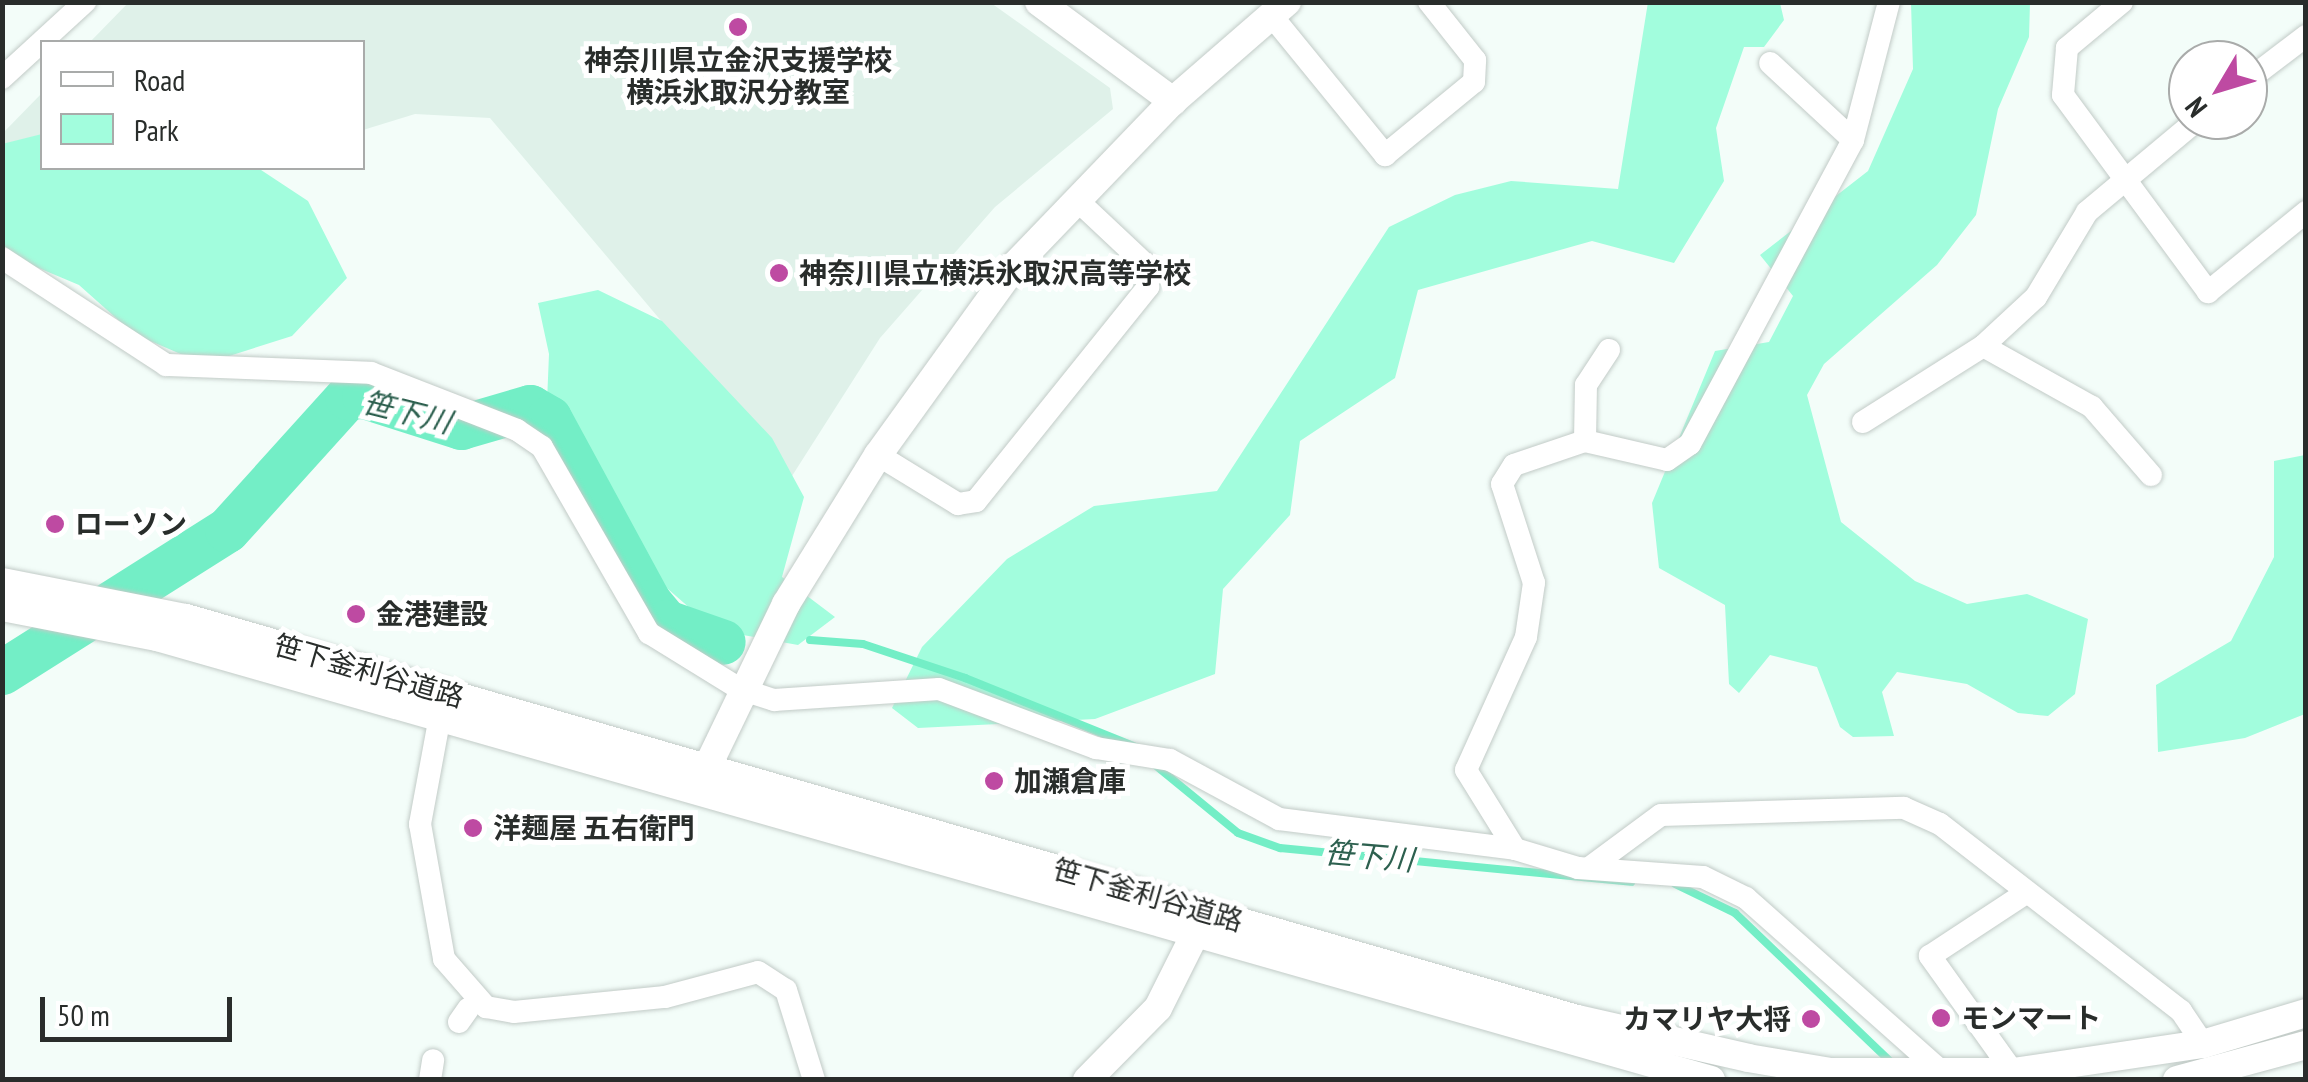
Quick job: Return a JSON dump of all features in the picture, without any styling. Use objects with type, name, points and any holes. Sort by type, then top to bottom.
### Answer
[{"type":"street","points":[[44,40],[85,2]]},
{"type":"street","points":[[1040,2],[1172,101]]},
{"type":"street","points":[[701,780],[740,688],[878,455],[1016,264],[1172,101],[1279,9],[1385,155],[1474,82],[1475,60],[1429,2]]},
{"type":"street","points":[[1516,849],[1466,770],[1526,637],[1534,582],[1502,484],[1514,464],[1586,441],[1666,460],[1690,444],[1853,140],[1889,2]]},
{"type":"street","points":[[2122,2],[2068,48],[2063,95],[2120,179],[2208,292],[2306,212]]},
{"type":"street","points":[[2268,65],[2306,36]]},
{"type":"street","points":[[2,78],[40,43]]},
{"type":"street","points":[[1770,63],[1853,140]]},
{"type":"street","points":[[1863,422],[1983,346],[2036,296],[2087,212],[2120,179],[2170,140]]},
{"type":"street","points":[[878,455],[958,504],[976,501],[1148,287],[1144,264],[1078,201]]},
{"type":"street","points":[[2,258],[166,365],[371,374],[471,409],[517,430],[542,447],[649,633],[740,688],[786,700],[914,684],[1112,752],[1170,760],[1279,819],[1516,849],[1588,868],[1664,868],[1746,898],[1936,1075]]},
{"type":"street","points":[[1983,346],[2092,407],[2151,475]]},
{"type":"street","points":[[1586,441],[1586,385],[1610,350]]},
{"type":"street","name":"笹下釜利谷道路","points":[[2,582],[93,595],[186,618],[701,780],[1202,921],[1668,1042],[1865,1073],[2013,1072],[2203,1044],[2306,1013]]},
{"type":"street","name":"笹下釜利谷道路","points":[[2,608],[157,637],[440,716],[701,780]]},
{"type":"street","points":[[440,716],[420,824],[444,959],[486,1007],[514,1012],[666,997],[758,972],[786,990],[814,1080]]},
{"type":"street","points":[[1588,868],[1661,815],[1904,808],[1940,824],[2023,895],[2180,1010],[2203,1044]]},
{"type":"street","points":[[2013,1072],[1930,956],[2023,895]]},
{"type":"street","points":[[1087,1080],[1158,1008],[1202,921]]},
{"type":"street","name":"笹下釜利谷道路","points":[[1202,921],[1712,1080]]},
{"type":"street","points":[[2177,1080],[2306,1045]]},
{"type":"shaded area","name":"神奈川県立横浜氷取沢高等学校","points":[[129,2],[991,3],[1110,88],[1113,109],[995,207],[880,338],[792,476],[490,118],[415,114],[365,129],[365,40],[92,40]]},
{"type":"shaded area","points":[[40,95],[40,167],[3,159],[2,134]]},
{"type":"green space","points":[[1648,2],[1780,3],[1784,20],[1764,47],[1744,47],[1716,128],[1724,181],[1674,263],[1592,241],[1418,290],[1395,378],[1300,441],[1290,515],[1223,589],[1215,674],[1095,719],[918,728],[892,708],[922,647],[1007,559],[1094,506],[1217,491],[1389,227],[1455,195],[1511,181],[1618,189]]},
{"type":"green space","points":[[1911,3],[2030,3],[2029,37],[1998,109],[1976,215],[1937,265],[1824,364],[1807,395],[1841,522],[1915,581],[1967,604],[2027,594],[2088,619],[2075,694],[2048,716],[2018,713],[1967,684],[1897,672],[1882,692],[1894,736],[1853,737],[1840,727],[1817,667],[1770,655],[1739,693],[1729,684],[1725,605],[1659,568],[1652,503],[1715,351],[1769,342],[1793,296],[1760,255],[1868,171],[1913,69]]},
{"type":"green space","points":[[40,134],[40,170],[261,170],[308,201],[347,278],[292,336],[204,364],[134,334],[79,285],[3,253],[2,144]]},
{"type":"green space","points":[[598,290],[662,321],[772,438],[804,497],[782,577],[835,617],[798,645],[715,630],[583,515],[546,426],[549,354],[538,303]]},
{"type":"green space","points":[[2305,455],[2305,714],[2245,738],[2158,752],[2156,685],[2231,641],[2274,557],[2274,461]]},
{"type":"waterway","name":"笹下川","points":[[2,672],[227,530],[347,397],[364,396],[461,427],[530,407],[549,418],[649,602],[666,622],[723,642]]},
{"type":"waterway","name":"笹下川","points":[[810,640],[863,644],[965,678],[1138,748]]},
{"type":"waterway","name":"笹下川","points":[[1155,765],[1238,833],[1280,848],[1631,882]]},
{"type":"waterway","name":"笹下川","points":[[1675,884],[1735,913],[1893,1064]]},
{"type":"place","name":"神奈川県立金沢支援学校 横浜氷取沢分教室","points":[[738,27]]},
{"type":"place","name":"神奈川県立横浜氷取沢高等学校","points":[[779,273]]},
{"type":"place","name":"ローソン","points":[[55,524]]},
{"type":"place","name":"金港建設","points":[[356,614]]},
{"type":"place","name":"加瀬倉庫","points":[[994,781]]},
{"type":"place","name":"洋麺屋 五右衛門","points":[[473,828]]},
{"type":"place","name":"モンマート","points":[[1941,1018]]},
{"type":"place","name":"カマリヤ大将","points":[[1811,1019]]}]
